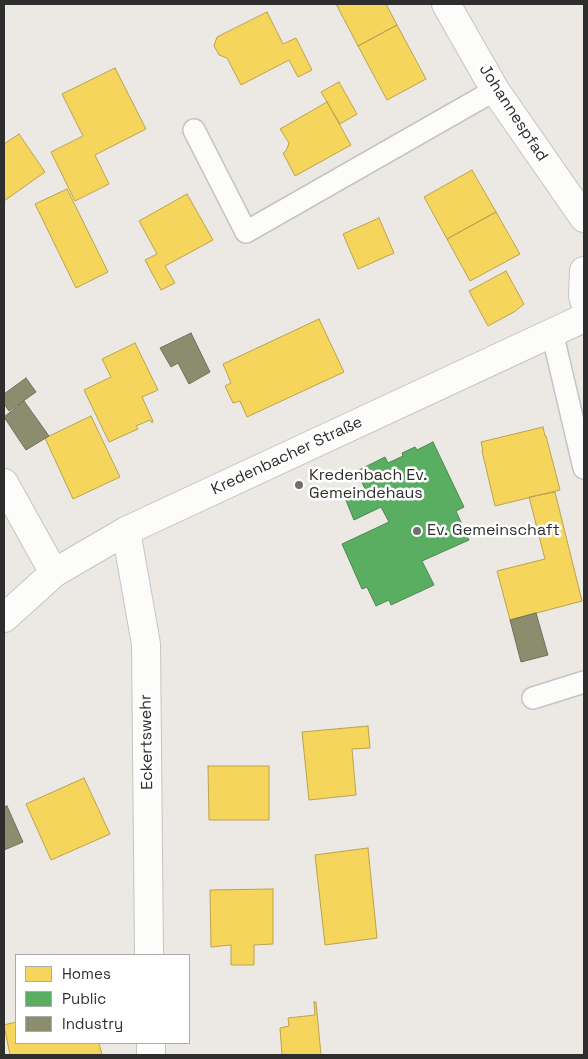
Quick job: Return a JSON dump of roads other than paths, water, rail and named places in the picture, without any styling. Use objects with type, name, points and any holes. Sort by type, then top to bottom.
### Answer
[{"type":"street","name":"Johannespfad","points":[[446,4],[495,90],[584,218]]},
{"type":"street","points":[[584,271],[584,300]]},
{"type":"street","name":"Kredenbacher Straße","points":[[4,618],[54,573],[126,531],[584,318]]},
{"type":"street","points":[[4,483],[54,573]]},
{"type":"street","name":"Eckertswehr","points":[[126,531],[146,644],[150,954]]},
{"type":"lane","points":[[194,130],[246,232],[495,90]]},
{"type":"lane","points":[[552,332],[584,468]]},
{"type":"lane","points":[[534,698],[584,682]]},
{"type":"place","name":"Kredenbach Ev. Gemeindehaus","points":[[299,485]]},
{"type":"place","name":"Ev. Gemeinschaft","points":[[417,531]]}]
